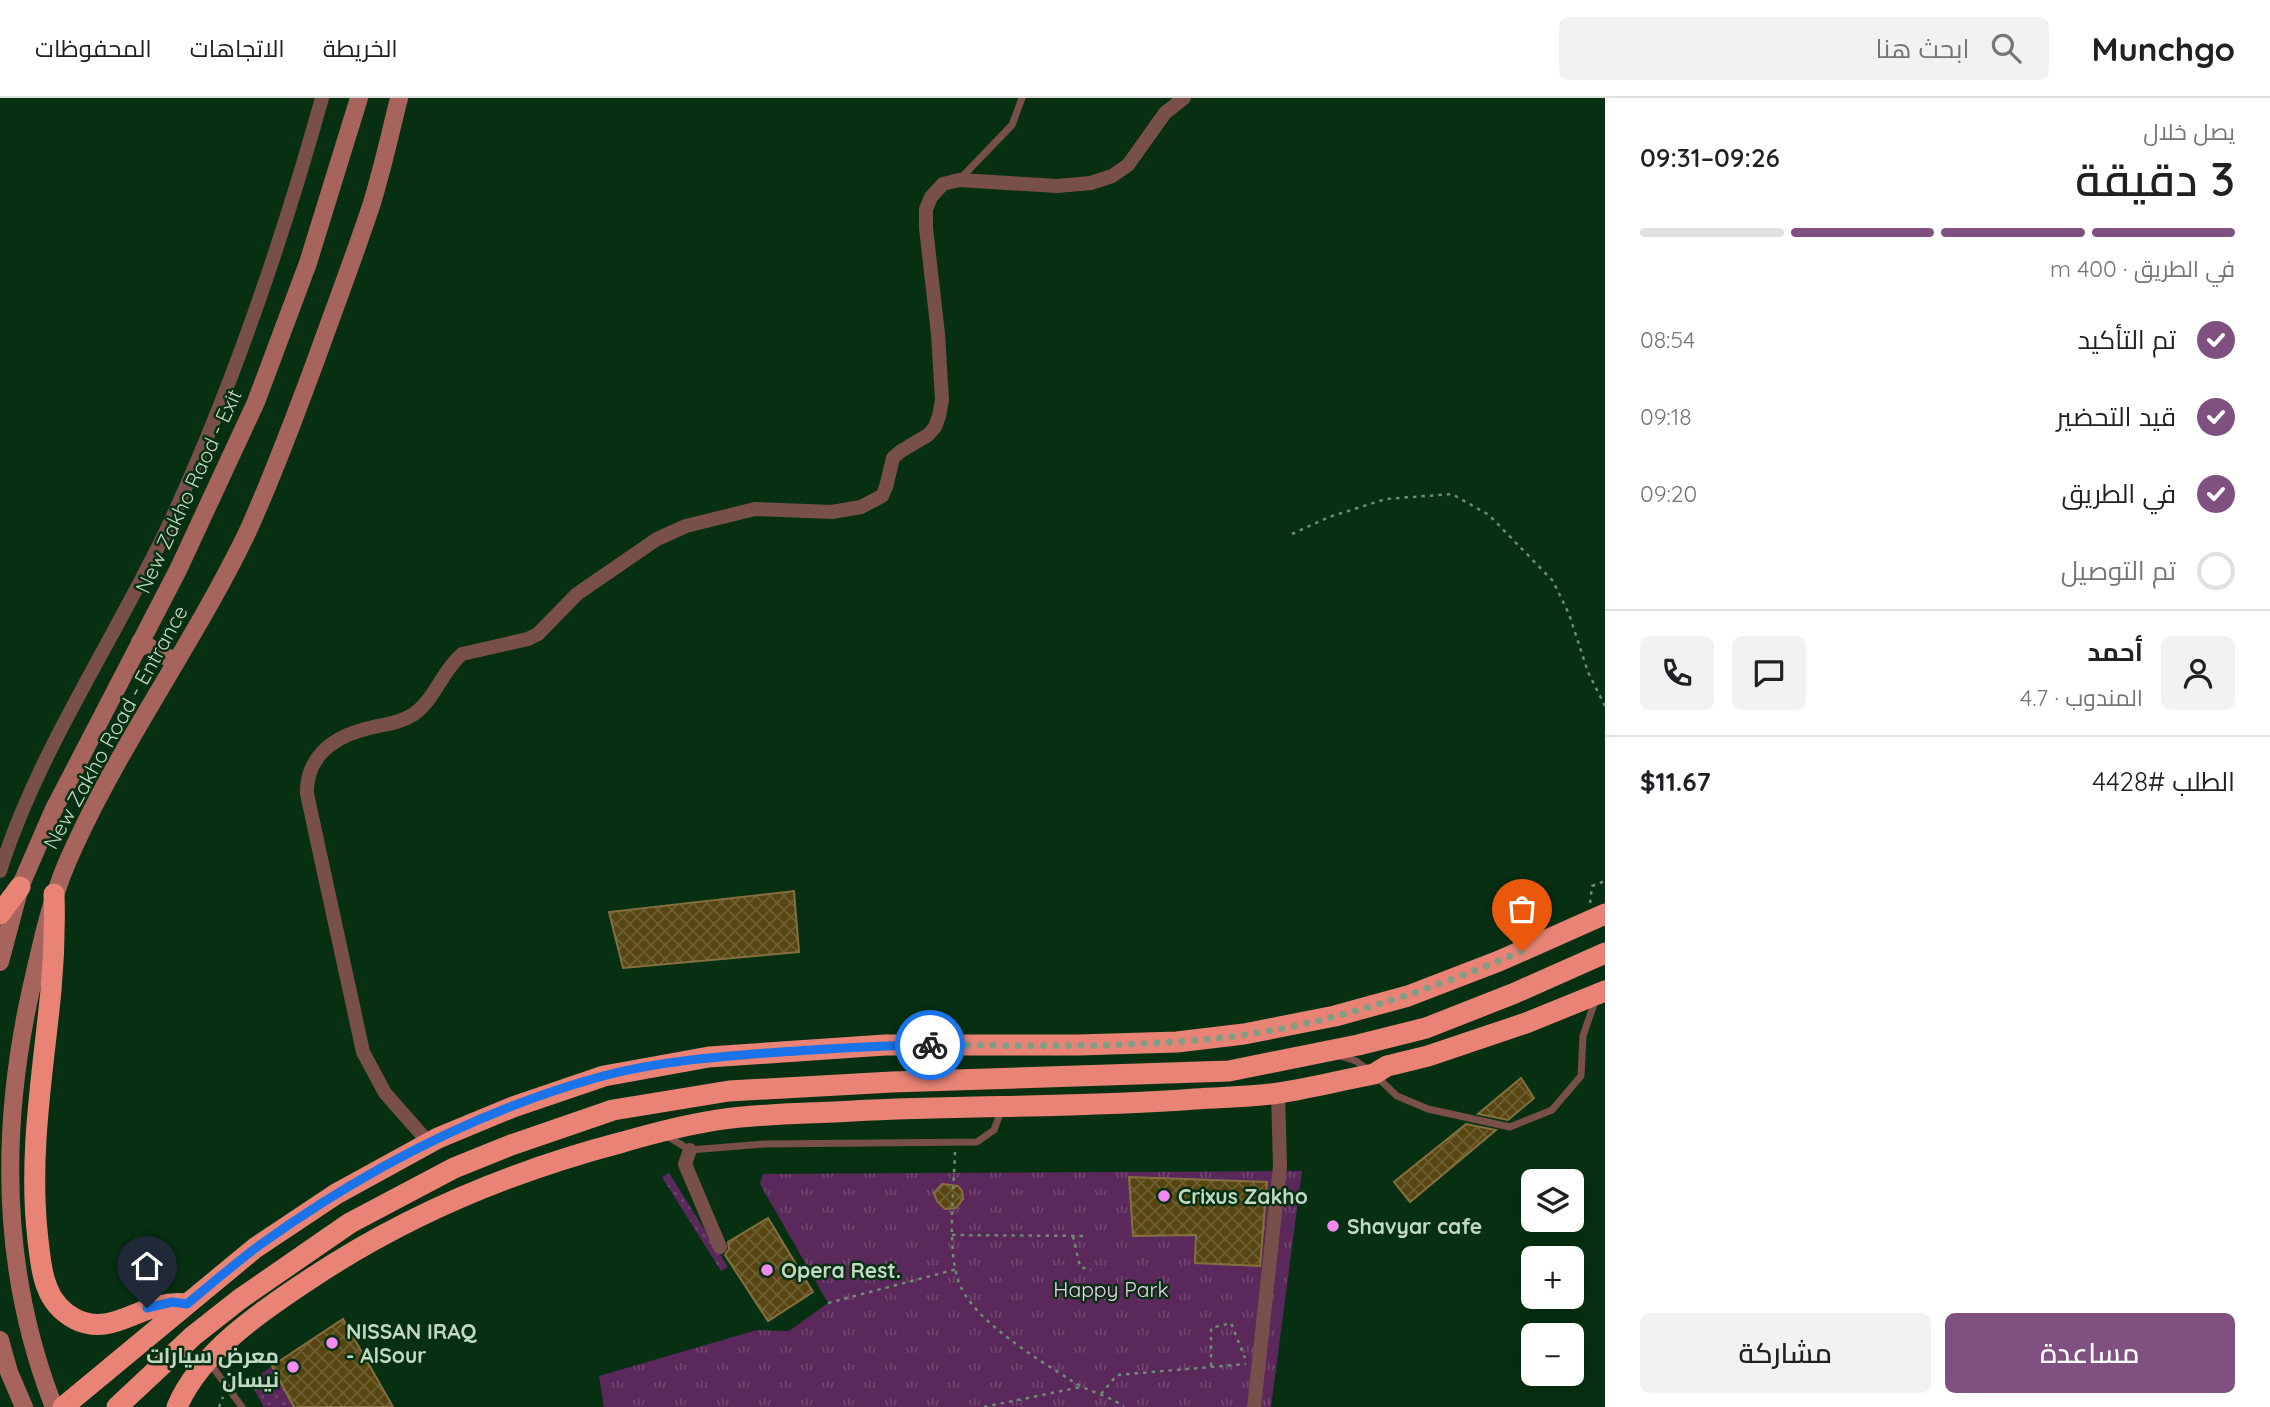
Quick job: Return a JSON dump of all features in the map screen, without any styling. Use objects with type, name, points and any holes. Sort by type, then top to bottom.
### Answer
[{"type":"highway","points":[[0,914],[20,887]]},
{"type":"highway","points":[[54,894],[55,944],[35,1147],[36,1219],[47,1287],[57,1305],[65,1312],[74,1318],[95,1324],[116,1322],[159,1304],[187,1304]]},
{"type":"highway","points":[[57,1404],[256,1248],[336,1194],[429,1143],[513,1107],[604,1076],[709,1057],[885,1045],[1177,1042],[1244,1034],[1335,1016],[1408,996],[1499,961],[1598,917]]},
{"type":"highway","points":[[117,1407],[193,1336],[231,1306],[350,1223],[454,1168],[613,1110],[729,1091],[892,1082],[1229,1071],[1426,1028],[1515,993],[1605,953]]},
{"type":"highway","points":[[177,1407],[182,1396],[233,1335],[262,1311],[330,1265],[415,1217],[473,1191],[568,1156],[718,1120],[762,1116],[946,1106],[1150,1103],[1278,1093],[1374,1074],[1387,1066],[1477,1041],[1602,989]]},
{"type":"highway","points":[[559,1129],[568,1156]]},
{"type":"main road","name":"New Zakho Raod - Exit","points":[[0,962],[20,887],[53,811],[178,570],[256,401],[308,263],[359,98]]},
{"type":"main road","name":"New Zakho Road - Entrance","points":[[57,1404],[35,1366],[20,1312],[9,1249],[4,1174],[13,1076],[54,894],[89,816],[246,533],[297,412],[372,204],[399,98]]},
{"type":"main road","points":[[140,642],[176,662]]},
{"type":"main road","points":[[0,1340],[9,1372],[24,1407]]},
{"type":"street","points":[[0,871],[40,771],[171,519],[233,371],[286,222],[322,98]]},
{"type":"street","points":[[429,1143],[385,1093],[363,1052],[307,794],[308,775],[323,750],[347,735],[394,724],[411,716],[425,704],[462,654],[528,639],[538,634],[577,594],[657,539],[687,526],[755,509],[832,512],[861,506],[882,496],[893,458],[928,435],[935,427],[942,400],[938,334],[926,228],[926,209],[931,197],[943,184],[959,180],[1057,186],[1091,183],[1112,176],[1128,165],[1165,113],[1184,98]]},
{"type":"street","points":[[1254,1407],[1280,1166],[1278,1093]]},
{"type":"street","points":[[690,1150],[685,1164],[720,1247]]},
{"type":"lane","points":[[959,180],[1013,125],[1022,98]]},
{"type":"lane","points":[[1326,1051],[1356,1061],[1397,1096],[1428,1109],[1510,1127],[1552,1110],[1581,1076],[1583,1035],[1602,989]]},
{"type":"lane","points":[[660,1132],[690,1150],[764,1144],[977,1142],[994,1130],[1002,1106]]},
{"type":"lane","points":[[209,1362],[242,1407]]},
{"type":"path","points":[[1292,534],[1329,516],[1386,499],[1452,494],[1489,515],[1553,581],[1569,614],[1588,672],[1605,706]]},
{"type":"path","points":[[1598,917],[1589,895],[1592,886],[1605,881]]},
{"type":"path","points":[[956,1142],[952,1235],[958,1281],[976,1309],[1028,1353],[1081,1387],[1124,1407]]},
{"type":"path","points":[[952,1235],[1084,1236]]},
{"type":"path","points":[[1073,1236],[1080,1267],[1091,1269]]},
{"type":"path","points":[[828,1303],[957,1269]]},
{"type":"path","points":[[1101,1394],[1117,1375],[1212,1367],[1247,1364],[1231,1323],[1211,1328],[1212,1367]]},
{"type":"path","points":[[984,1407],[1081,1387]]},
{"type":"green space","name":"Happy Park","points":[[1302,1171],[1271,1407],[604,1407],[599,1376],[757,1330],[789,1331],[828,1303],[760,1184],[763,1174]]},
{"type":"green space","points":[[669,1173],[728,1267],[721,1271],[662,1177]]},
{"type":"green space","points":[[272,1366],[294,1407],[264,1407],[250,1382]]},
{"type":"building","points":[[794,891],[799,952],[623,968],[609,912]]},
{"type":"building","points":[[1521,1078],[1534,1098],[1508,1120],[1478,1114]]},
{"type":"building","points":[[1466,1124],[1496,1130],[1410,1202],[1394,1182]]},
{"type":"building","points":[[1129,1177],[1267,1182],[1260,1266],[1195,1263],[1196,1235],[1133,1236]]},
{"type":"building","points":[[942,1184],[958,1186],[962,1191],[963,1199],[956,1208],[945,1209],[937,1201],[934,1193]]},
{"type":"building","name":"Opera Rest.","points":[[768,1218],[813,1292],[768,1321],[725,1255],[729,1249],[728,1242]]},
{"type":"building","name":"NISSAN IRAQ - AlSour","points":[[343,1319],[393,1407],[294,1407],[272,1366]]},
{"type":"way so far","points":[[930,1045],[1177,1042],[1244,1034],[1335,1016],[1408,996],[1522,951]]},
{"type":"place","name":"Crixus Zakho","points":[[1164,1196]]},
{"type":"place","name":"Shavyar cafe","points":[[1333,1226]]},
{"type":"place","name":"Opera Rest.","points":[[767,1270]]},
{"type":"place","name":"NISSAN IRAQ - AlSour","points":[[332,1343]]},
{"type":"place","name":"معرض سيارات نيسان","points":[[293,1367]]},
{"type":"route","points":[[147,1308],[172,1302],[187,1304],[256,1248],[336,1194],[438,1138],[513,1107],[604,1076],[709,1057],[885,1045],[930,1045]]}]
